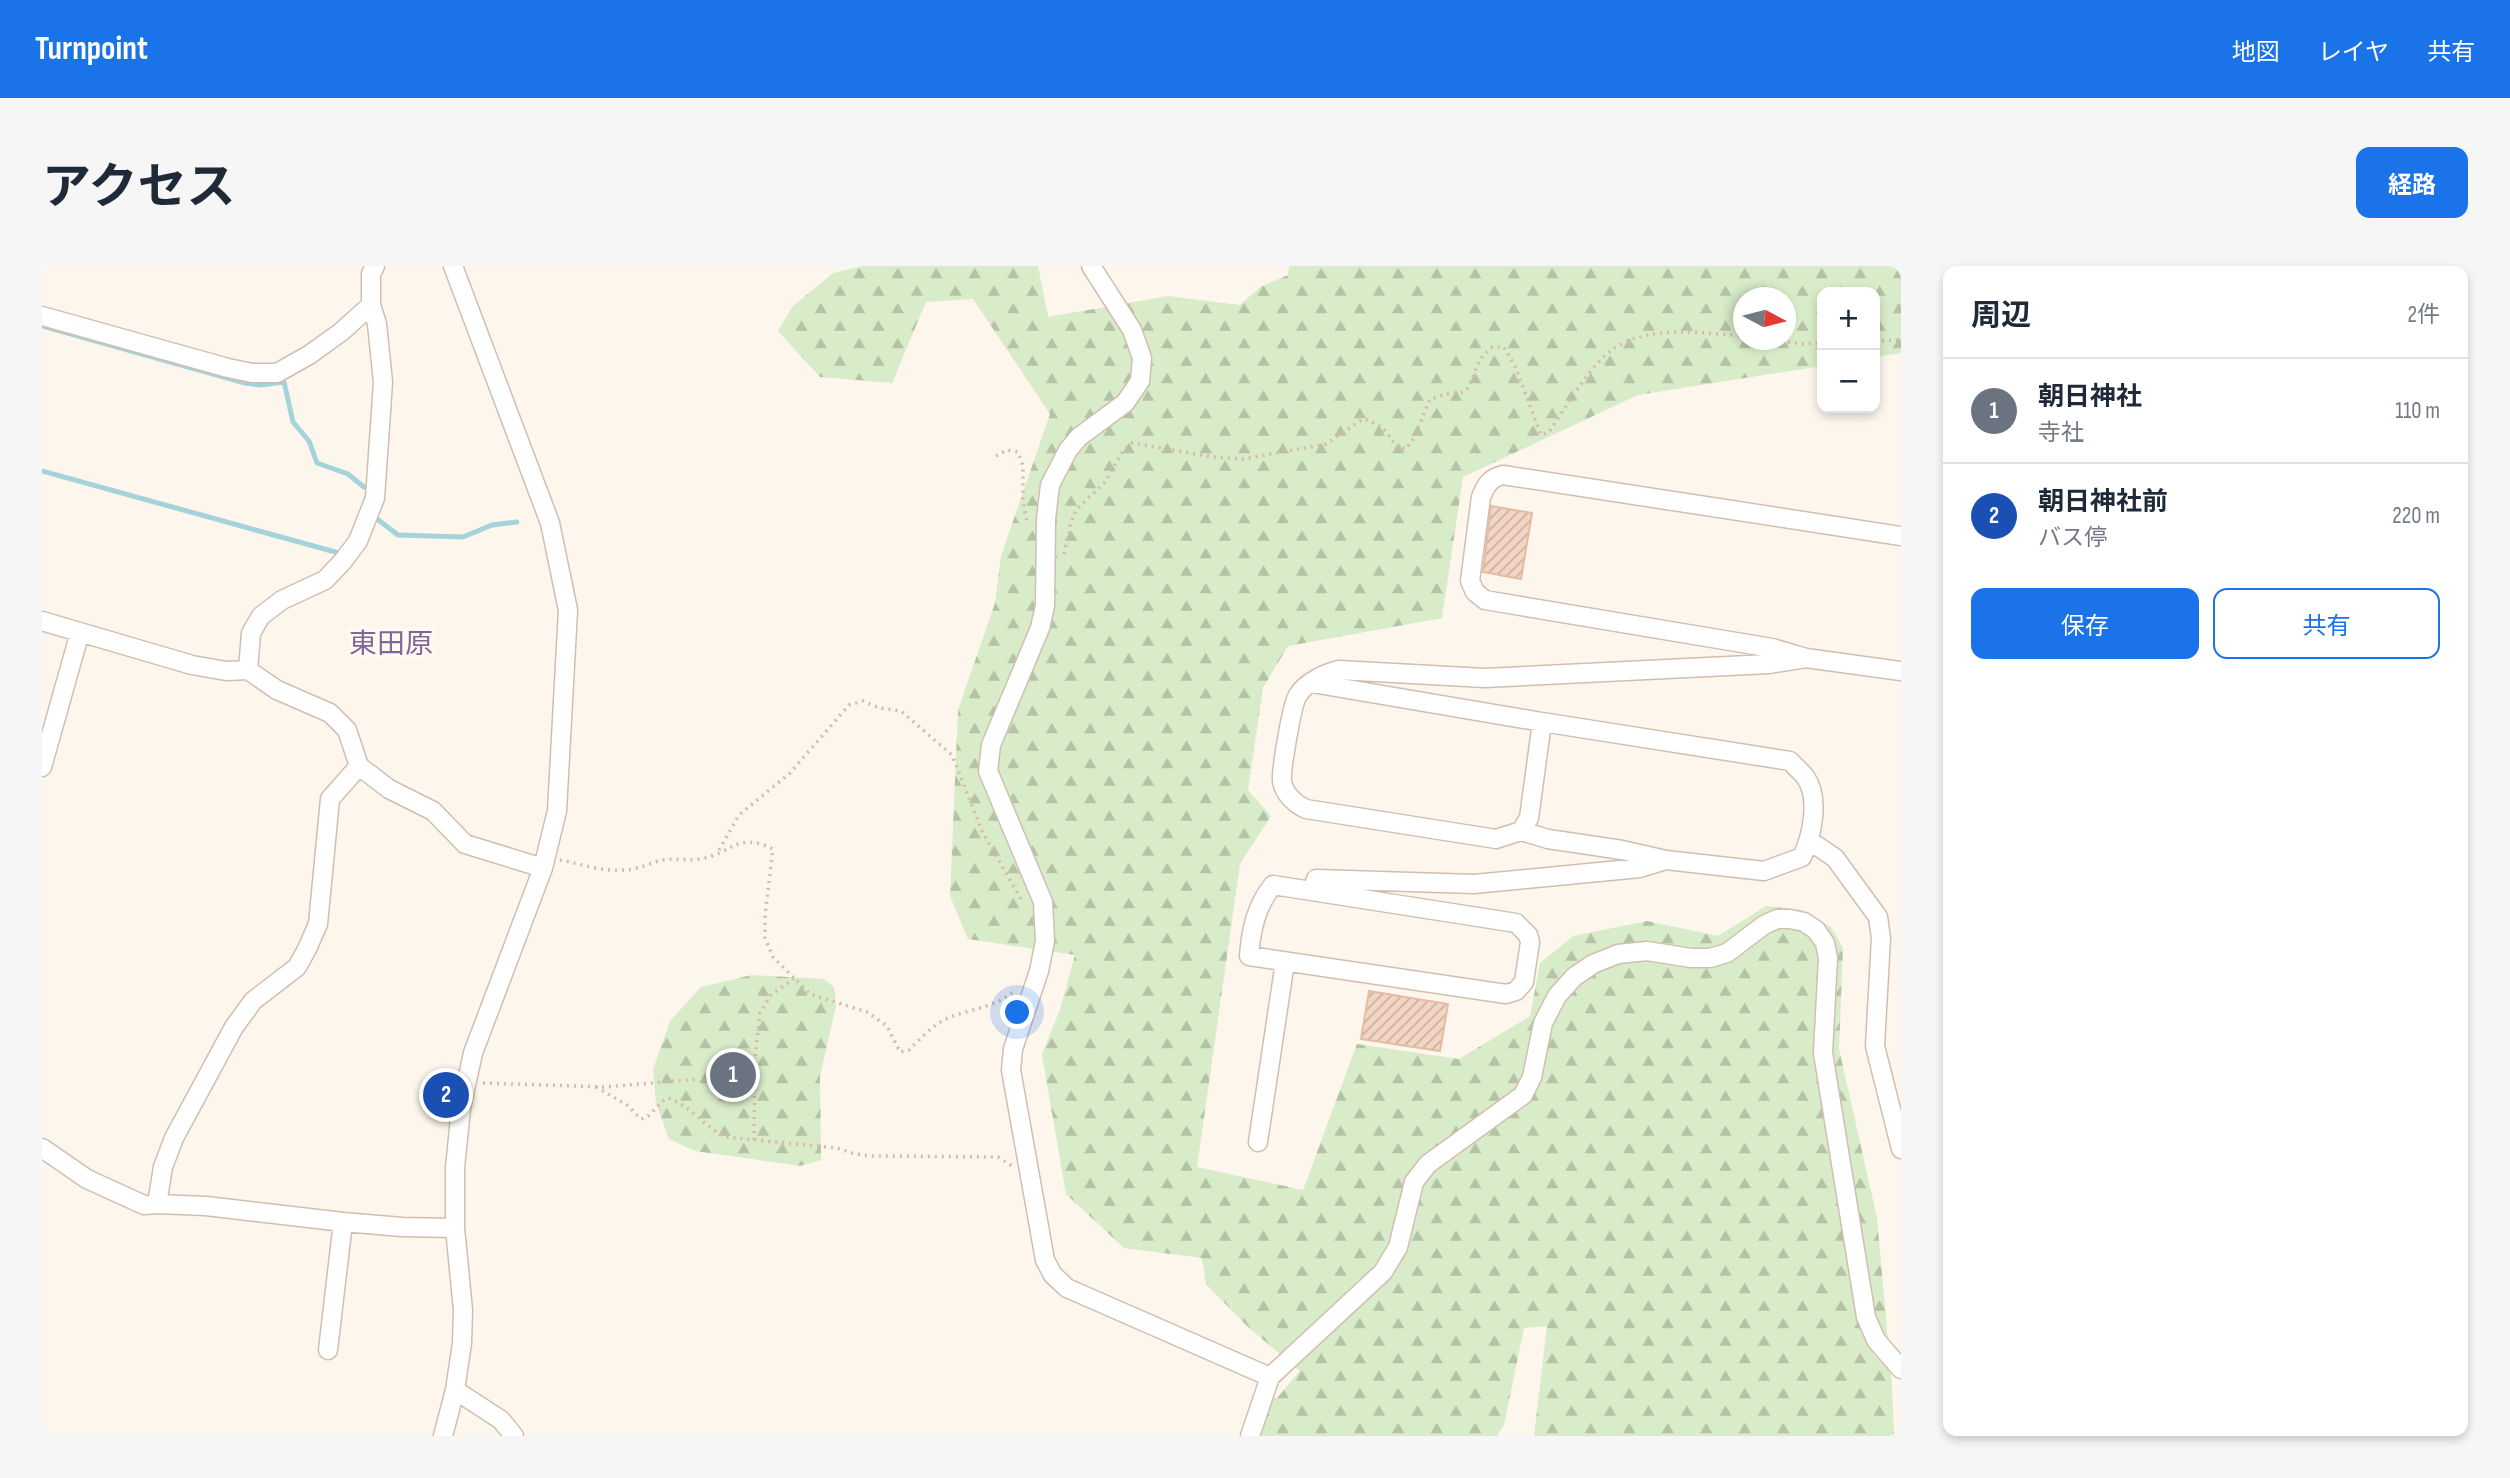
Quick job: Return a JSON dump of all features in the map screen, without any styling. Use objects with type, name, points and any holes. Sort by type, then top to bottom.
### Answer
[{"type":"street","points":[[248,670],[251,633],[261,616],[282,600],[325,580],[358,541],[375,498],[383,382],[377,324],[371,306],[371,274],[375,266]]},
{"type":"street","points":[[443,1436],[455,1390],[462,1343],[463,1310],[455,1227],[455,1168],[465,1083],[473,1053],[544,862],[557,811],[568,610],[550,523],[453,266]]},
{"type":"street","points":[[1091,266],[1132,330],[1142,358],[1140,381],[1125,403],[1079,437],[1050,485],[1046,519],[1045,606],[1040,628],[991,746],[988,771],[1043,902],[1045,941],[1039,971],[1013,1049],[1011,1070],[1045,1259],[1053,1275],[1067,1288],[1270,1377]]},
{"type":"street","points":[[42,317],[228,368],[252,373],[277,373],[309,355],[371,306]]},
{"type":"street","points":[[1901,536],[1503,475],[1494,477],[1481,497],[1470,581],[1475,592],[1485,600],[1772,648],[1806,657],[1901,671]]},
{"type":"street","points":[[42,621],[192,665],[226,671],[248,670],[277,690],[330,713],[347,730],[359,766],[388,789],[433,811],[465,844],[544,862]]},
{"type":"street","points":[[42,767],[80,632]]},
{"type":"street","points":[[1312,683],[1790,761],[1806,778],[1813,795],[1810,841],[1802,856],[1764,871],[1666,860],[1622,849],[1548,839],[1521,831],[1496,839],[1306,809],[1294,803],[1282,781],[1292,714],[1298,694],[1312,683],[1327,672],[1339,670],[1485,678],[1769,664],[1806,657]]},
{"type":"street","points":[[1521,831],[1529,818],[1542,722]]},
{"type":"street","points":[[157,1204],[163,1167],[174,1138],[234,1027],[253,1000],[297,967],[307,949],[318,924],[330,799],[359,766]]},
{"type":"street","points":[[1810,841],[1835,858],[1878,917],[1881,938],[1875,1046],[1901,1149]]},
{"type":"street","points":[[1312,891],[1315,878],[1474,884],[1640,868],[1666,860]]},
{"type":"street","points":[[1273,884],[1312,891],[1516,923],[1528,935],[1530,942],[1524,982],[1516,991],[1506,994],[1249,956],[1252,926],[1265,894],[1273,884]]},
{"type":"street","points":[[1250,1436],[1270,1377],[1382,1272],[1398,1247],[1414,1182],[1428,1164],[1523,1095],[1532,1077],[1543,1023],[1557,996],[1574,977],[1593,964],[1618,954],[1647,951],[1710,958],[1727,953],[1764,925],[1777,919],[1804,922],[1816,930],[1825,943],[1828,958],[1823,1052],[1866,1317],[1876,1340],[1901,1368]]},
{"type":"street","points":[[1258,1142],[1285,962]]},
{"type":"street","points":[[42,1148],[87,1180],[144,1205],[206,1206],[402,1227],[455,1227]]},
{"type":"street","points":[[328,1349],[343,1222]]},
{"type":"street","points":[[455,1390],[501,1420],[514,1436]]},
{"type":"path","points":[[1046,569],[1058,569],[1076,509],[1098,491],[1123,451],[1132,443],[1243,460],[1326,444],[1363,419],[1386,430],[1396,448],[1406,449],[1414,438],[1430,399],[1465,392],[1473,380],[1479,357],[1492,347],[1504,347],[1515,366],[1541,435],[1549,432],[1586,377],[1615,347],[1642,336],[1657,334],[1693,332],[1733,335]]},
{"type":"path","points":[[1880,341],[1901,340]]},
{"type":"path","points":[[1796,342],[1817,344]]},
{"type":"path","points":[[996,456],[1007,450],[1018,452],[1023,466],[1023,501],[1027,524]]},
{"type":"path","points":[[718,852],[739,816],[790,773],[849,705],[863,701],[879,708],[901,711],[952,755],[982,831],[1024,904]]},
{"type":"path","points":[[544,862],[627,870],[662,860],[700,859],[743,842],[761,844],[773,849],[765,915],[765,938],[773,957],[810,994],[867,1012],[887,1026],[900,1052],[909,1050],[942,1021],[1004,999],[1039,971]]},
{"type":"path","points":[[754,1140],[755,1059],[760,1013],[771,995],[794,979]]},
{"type":"path","points":[[465,1083],[596,1087],[698,1079]]},
{"type":"path","points":[[596,1087],[627,1105],[641,1119],[646,1118],[660,1101],[668,1098],[681,1102],[712,1130],[726,1137],[837,1148],[872,1156],[998,1157],[1011,1165],[1019,1181],[1032,1184]]},
{"type":"green space","points":[[862,266],[1038,266],[1048,317],[1168,296],[1240,305],[1260,287],[1288,275],[1289,266],[1901,266],[1901,353],[1880,356],[1880,287],[1817,287],[1817,367],[1638,395],[1463,477],[1442,618],[1288,646],[1263,688],[1248,790],[1271,816],[1240,864],[1197,1167],[1303,1190],[1357,1044],[1459,1059],[1530,1016],[1540,963],[1573,936],[1647,921],[1718,936],[1766,906],[1802,910],[1831,927],[1843,948],[1839,1049],[1877,1218],[1894,1436],[1534,1436],[1547,1326],[1524,1328],[1504,1425],[1497,1436],[1246,1436],[1251,1400],[1277,1398],[1300,1371],[1247,1326],[1206,1284],[1202,1258],[1124,1248],[1066,1194],[1042,1055],[1060,1009],[1075,955],[968,939],[950,896],[958,710],[995,603],[1001,556],[1050,414],[973,299],[926,302],[892,383],[820,377],[778,331],[793,306],[833,273]]},
{"type":"green space","points":[[752,975],[823,979],[834,987],[836,1006],[820,1076],[821,1160],[800,1166],[695,1151],[669,1139],[656,1103],[653,1069],[670,1021],[701,987]]},
{"type":"building","points":[[1491,506],[1532,513],[1521,579],[1483,572]]},
{"type":"building","points":[[1369,991],[1448,1004],[1440,1051],[1361,1039]]},
{"type":"waterway","points":[[42,326],[245,383],[261,385],[284,382],[293,422],[309,441],[317,463],[348,474],[364,487]]},
{"type":"waterway","points":[[42,471],[339,553]]},
{"type":"waterway","points":[[377,519],[398,535],[463,537],[492,525],[517,522]]},
{"type":"place","name":"朝日神社","points":[[733,1075]]},
{"type":"place","name":"朝日神社前","points":[[446,1095]]},
{"type":"district","name":"東田原","points":[[391,643]]}]
